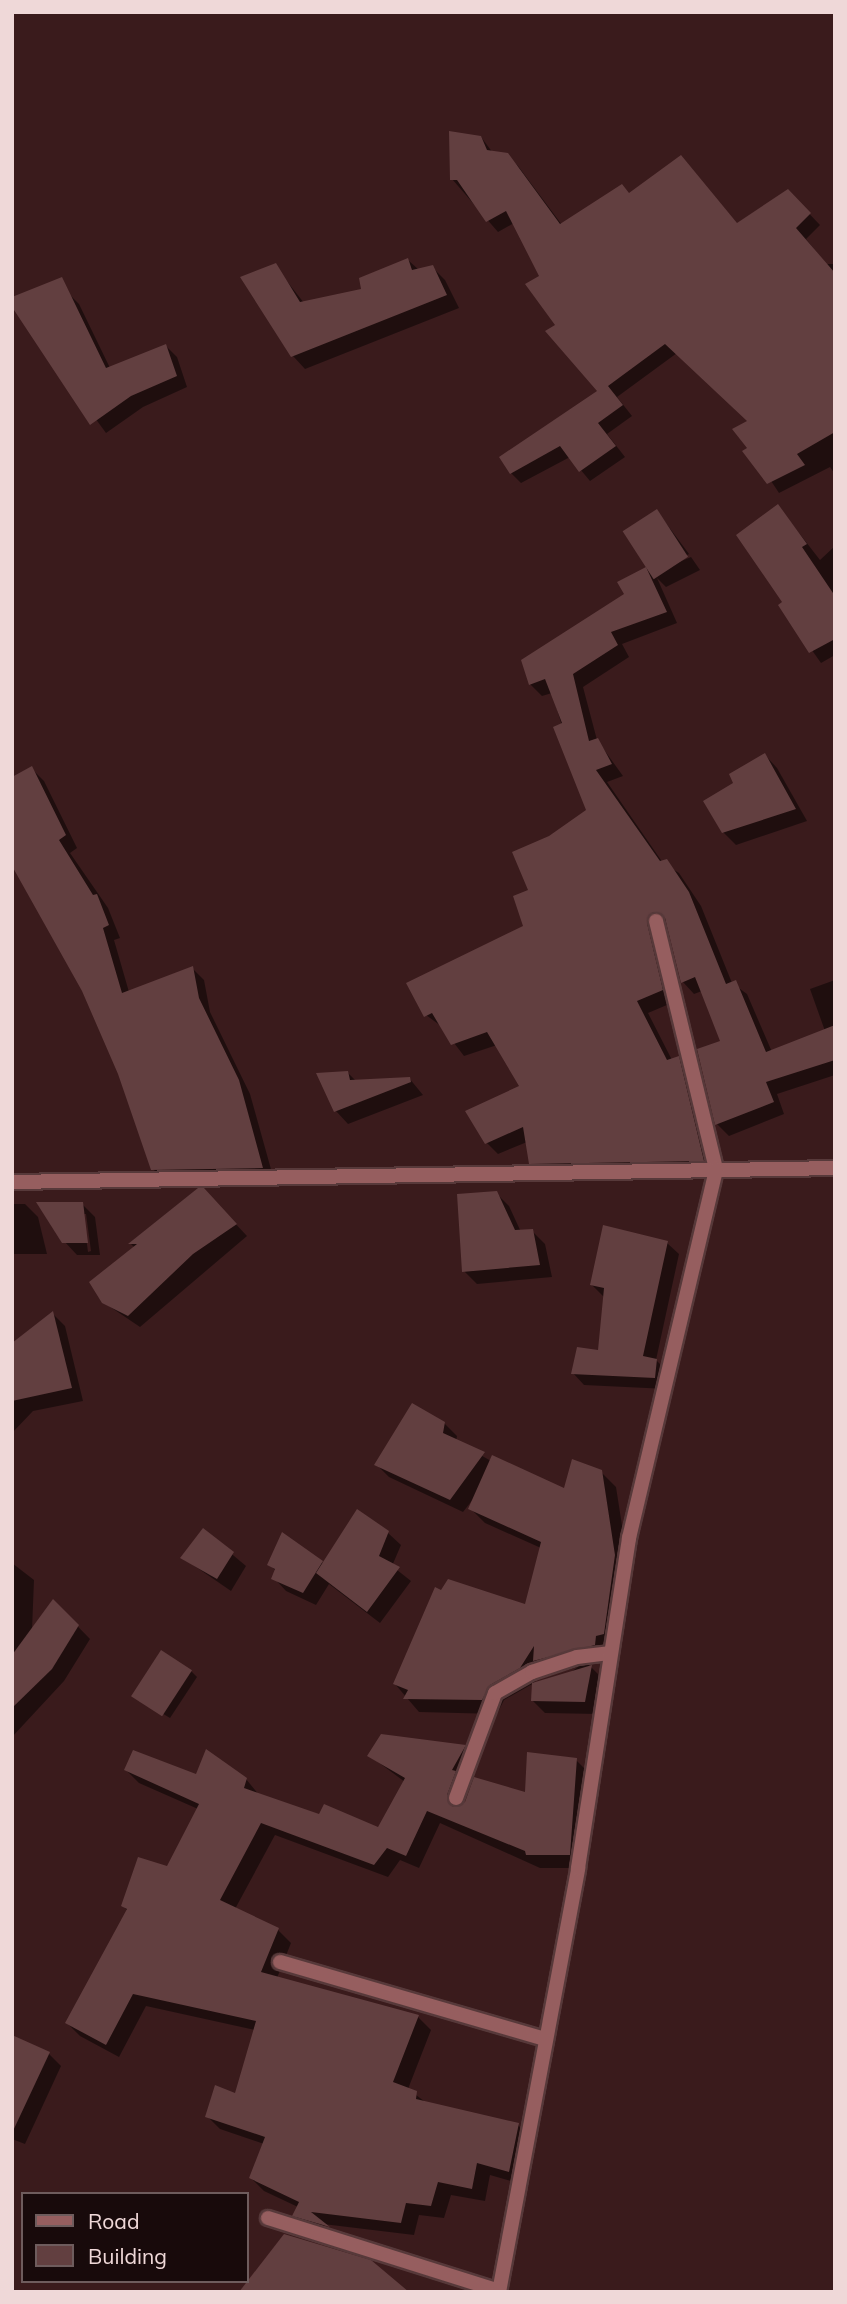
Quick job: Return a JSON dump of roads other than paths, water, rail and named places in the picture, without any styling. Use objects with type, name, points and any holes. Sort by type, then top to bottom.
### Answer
[{"type":"street","points":[[268,2218],[499,2292],[578,1868],[609,1653],[629,1538],[716,1169],[656,921]]},
{"type":"street","points":[[12,1182],[835,1168]]},
{"type":"street","points":[[456,1798],[495,1693],[532,1672],[577,1657],[609,1653]]},
{"type":"street","points":[[279,1962],[545,2039]]}]
